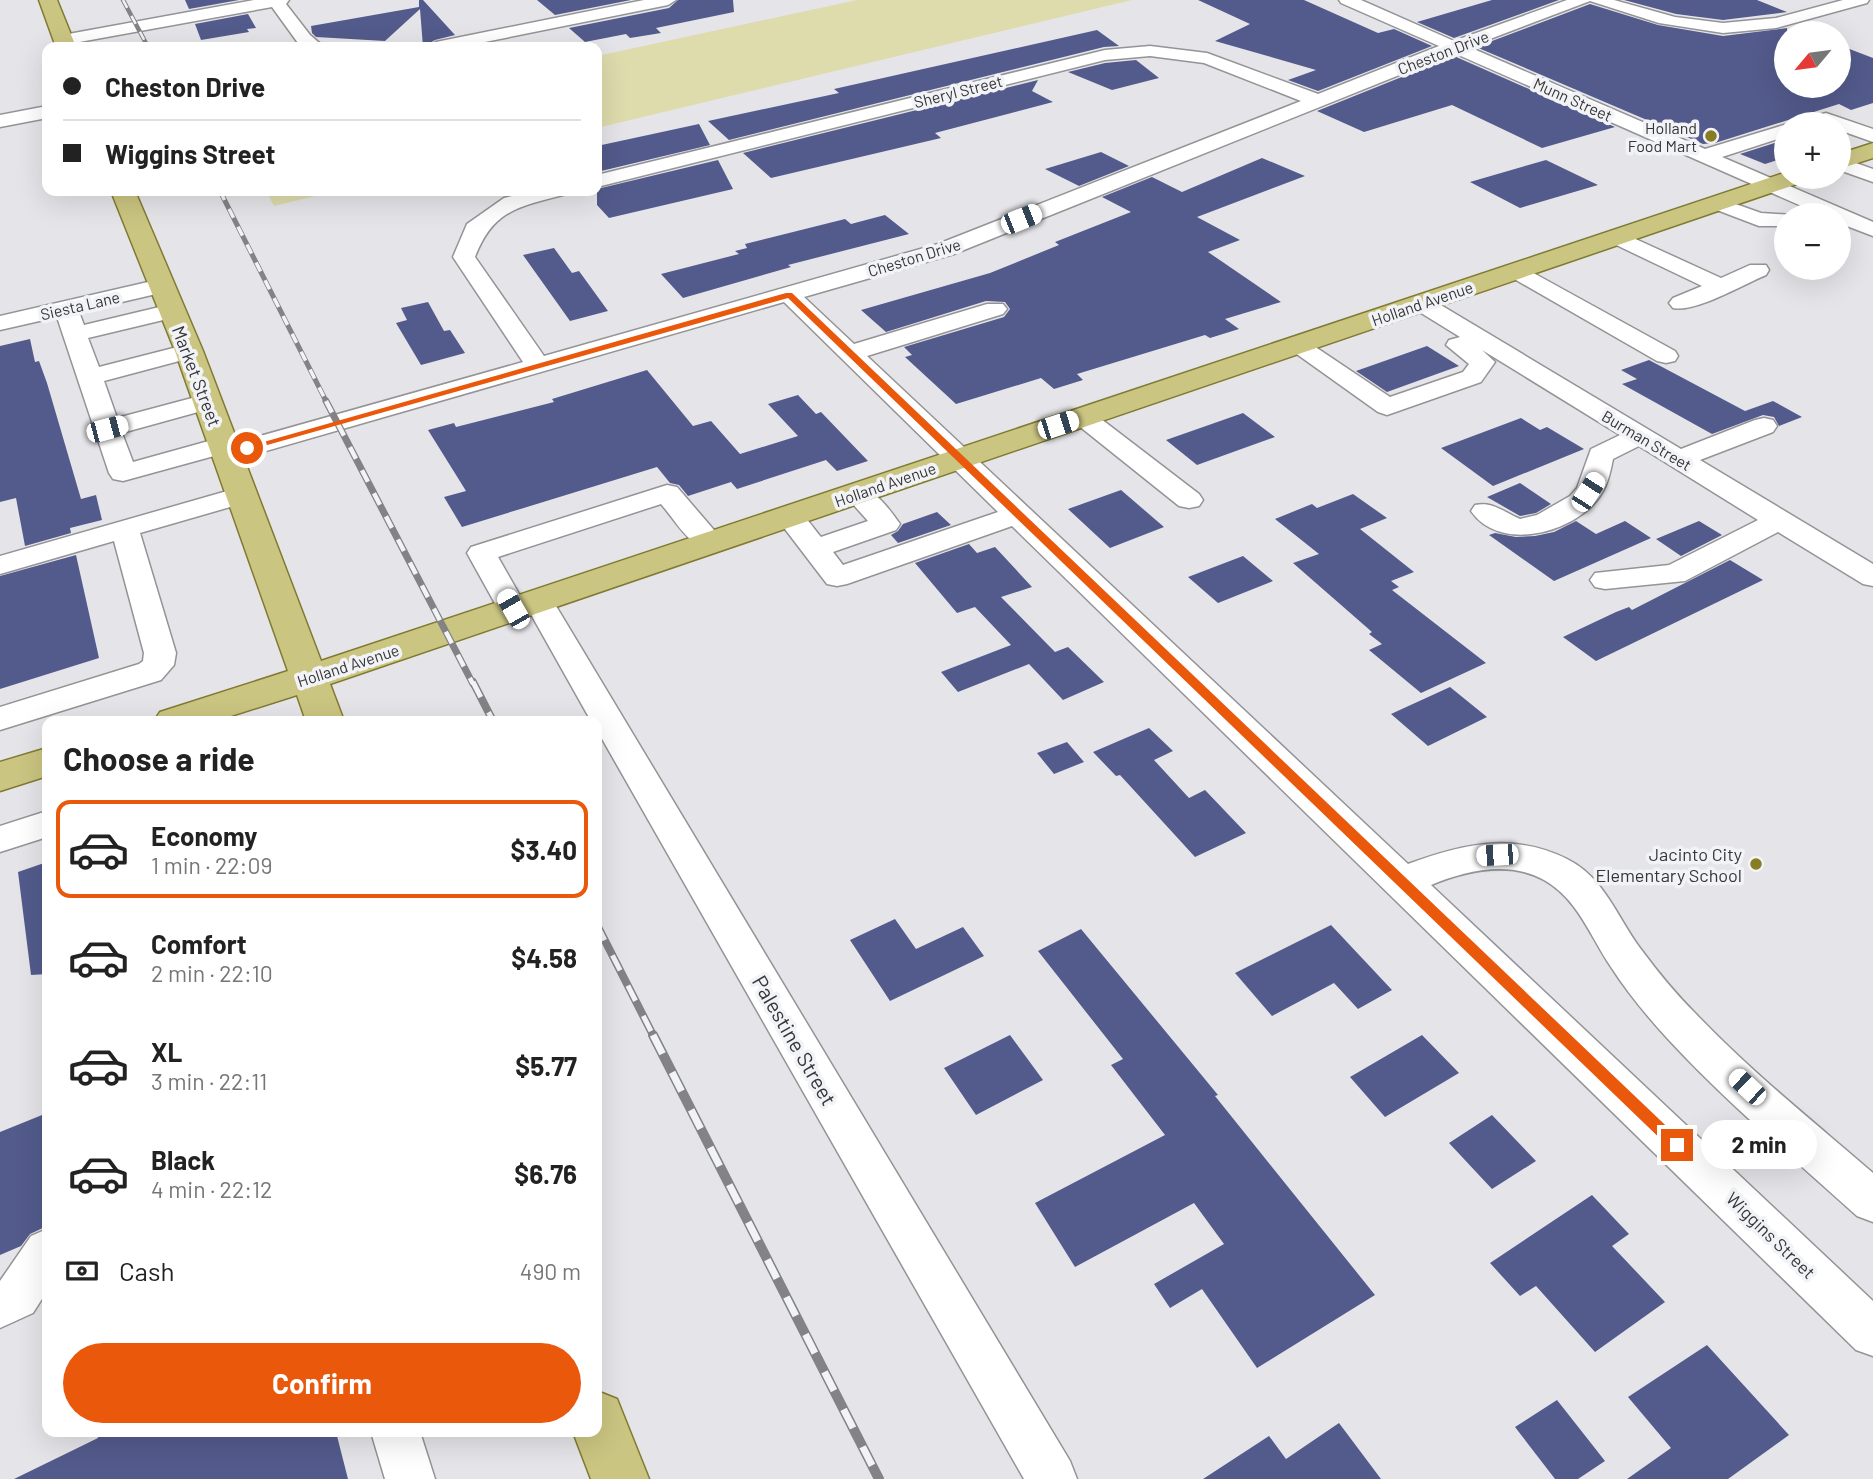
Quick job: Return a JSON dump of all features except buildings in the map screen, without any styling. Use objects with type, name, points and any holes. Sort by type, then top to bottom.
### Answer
[{"type":"main road","points":[[48,0],[64,42]]},
{"type":"main road","points":[[1851,158],[1873,150]]},
{"type":"main road","name":"Holland Avenue","points":[[190,716],[1774,184]]},
{"type":"main road","name":"Market Street","points":[[125,196],[207,402],[323,716]]},
{"type":"main road","points":[[0,777],[42,764]]},
{"type":"main road","points":[[602,1433],[618,1478]]},
{"type":"street","points":[[461,42],[668,0]]},
{"type":"street","name":"Munn Street","points":[[1347,0],[1703,156],[1774,178]]},
{"type":"street","name":"Cheston Drive","points":[[230,465],[538,365],[946,249],[1453,47],[1582,0]]},
{"type":"street","points":[[1597,0],[1678,22],[1725,29],[1772,23],[1861,0]]},
{"type":"street","points":[[75,42],[278,1],[308,42]]},
{"type":"street","name":"Sheryl Street","points":[[602,180],[1105,55],[1150,51],[1207,58],[1318,102]]},
{"type":"street","points":[[0,138],[3,135],[0,123],[42,113]]},
{"type":"street","points":[[1851,128],[1873,136]]},
{"type":"street","points":[[1703,156],[1774,134]]},
{"type":"street","points":[[1851,167],[1873,176]]},
{"type":"street","name":"Munn Street","points":[[1795,189],[1819,203]]},
{"type":"street","points":[[536,196],[511,202],[475,229],[464,257],[538,365]]},
{"type":"street","points":[[1716,203],[1760,221],[1774,222]]},
{"type":"street","name":"Munn Street","points":[[1851,220],[1872,230]]},
{"type":"street","points":[[1851,237],[1872,230]]},
{"type":"street","points":[[1618,237],[1722,287]]},
{"type":"street","points":[[1681,303],[1758,270]]},
{"type":"street","points":[[1517,271],[1666,356]]},
{"type":"street","name":"Wiggins Street","points":[[789,295],[1873,1333]]},
{"type":"street","name":"Burman Street","points":[[1410,307],[1639,436],[1873,577]]},
{"type":"street","points":[[66,308],[130,495],[230,465]]},
{"type":"street","name":"Siesta Lane","points":[[0,323],[66,308],[176,321]]},
{"type":"street","points":[[850,353],[995,309]]},
{"type":"street","points":[[74,334],[176,321]]},
{"type":"street","points":[[86,369],[176,321]]},
{"type":"street","points":[[1296,345],[1387,407],[1472,376],[1483,362],[1469,341]]},
{"type":"street","points":[[107,429],[207,402]]},
{"type":"street","points":[[1083,417],[1189,500]]},
{"type":"street","points":[[1679,460],[1764,426]]},
{"type":"street","points":[[1485,511],[1499,521],[1520,528],[1545,522],[1579,506],[1597,478],[1600,455],[1639,436]]},
{"type":"street","points":[[0,565],[125,529],[230,465]]},
{"type":"street","name":"Palestine Street","points":[[593,716],[526,605],[481,553],[667,493],[710,543]]},
{"type":"street","points":[[815,549],[886,524],[858,493]]},
{"type":"street","points":[[789,516],[837,578],[1019,514]]},
{"type":"street","points":[[1605,580],[1675,575],[1779,520]]},
{"type":"street","points":[[0,719],[150,672],[158,665],[160,653],[125,529]]},
{"type":"street","points":[[0,554],[32,555]]},
{"type":"street","name":"Palestine Street","points":[[602,731],[1052,1479]]},
{"type":"street","points":[[0,839],[42,826]]},
{"type":"street","points":[[1402,882],[1446,862],[1497,855],[1531,858],[1574,880],[1589,895],[1618,948],[1667,1013],[1873,1201]]},
{"type":"street","points":[[0,1305],[17,1297],[42,1259]]},
{"type":"street","points":[[397,1437],[410,1479]]},
{"type":"shaded area","points":[[857,0],[1132,0],[602,127],[602,55]]},
{"type":"shaded area","points":[[269,196],[315,196],[274,206]]},
{"type":"railway","points":[[123,0],[145,42]]},
{"type":"railway","points":[[223,196],[327,403]]},
{"type":"railway","points":[[326,401],[473,684]]},
{"type":"railway","points":[[473,682],[490,716]]},
{"type":"railway","points":[[602,935],[654,1037]]},
{"type":"railway","points":[[653,1035],[879,1479]]},
{"type":"place","name":"Holland Food Mart","points":[[1711,136]]},
{"type":"place","name":"Jacinto City Elementary School","points":[[1756,864]]},
{"type":"route","points":[[247,448],[789,295],[1677,1145]]}]
